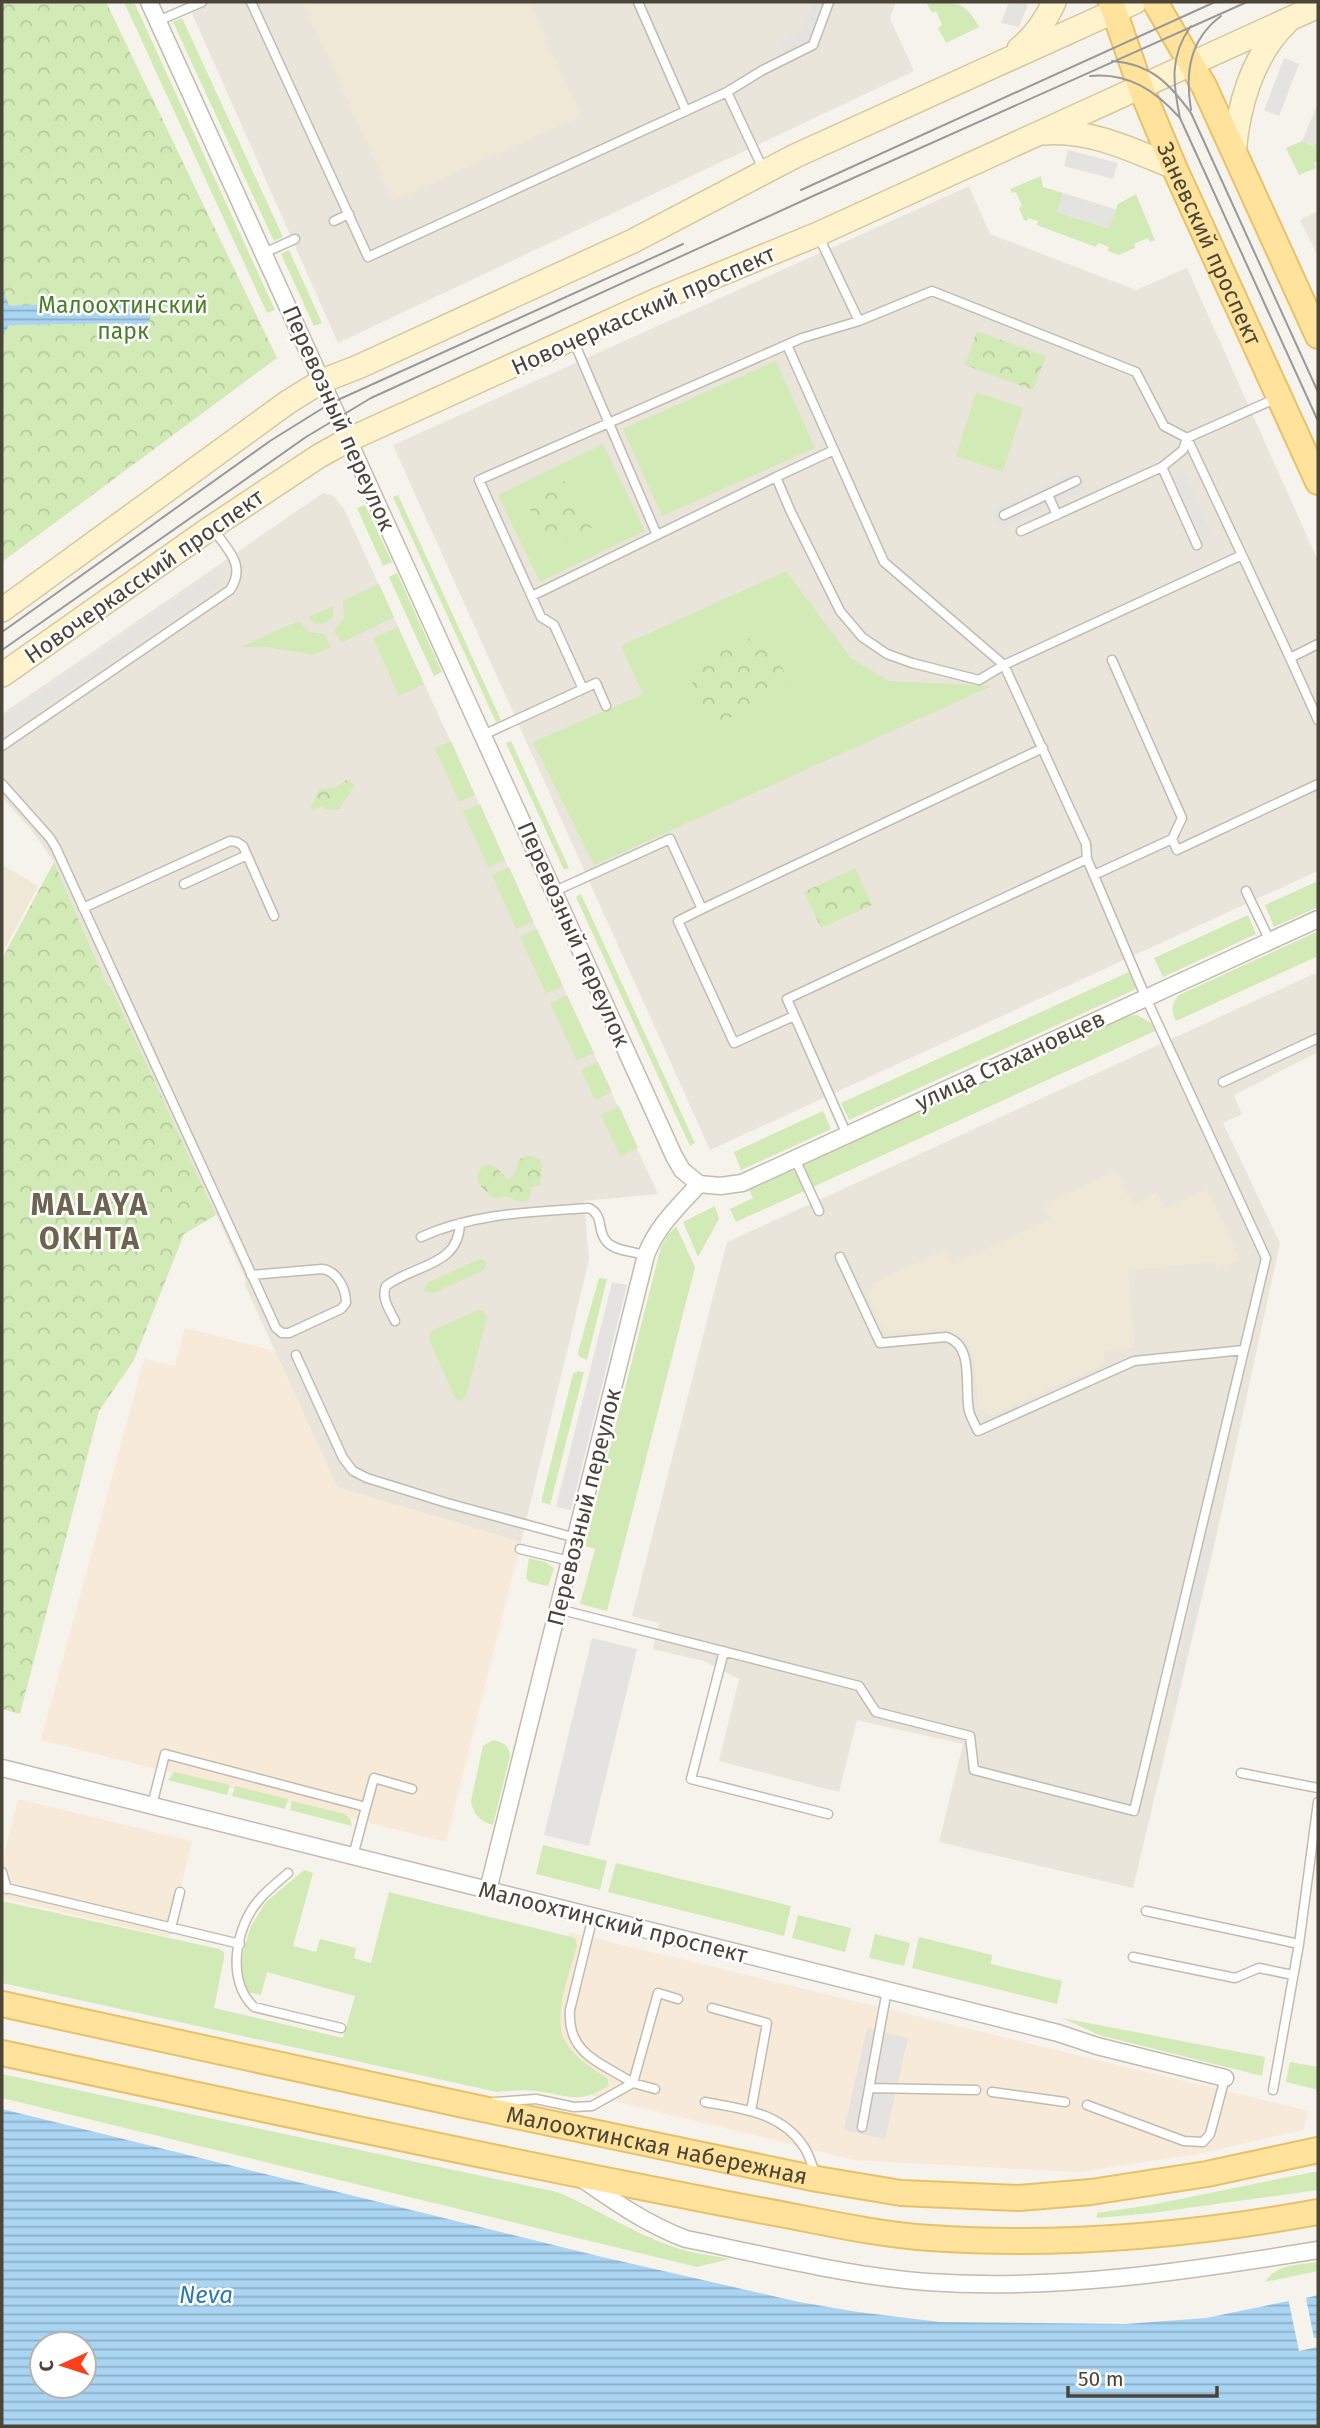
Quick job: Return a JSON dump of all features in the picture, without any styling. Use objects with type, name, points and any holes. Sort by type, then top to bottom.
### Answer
[{"type":"main road","points":[[1003,62],[1028,41],[1047,17],[1054,2]]},
{"type":"main road","points":[[1155,2],[1204,86],[1318,336]]},
{"type":"main road","points":[[2,610],[288,402],[322,381],[358,368],[634,241],[765,172],[1120,5]]},
{"type":"main road","name":"Заневский проспект","points":[[1120,5],[1140,86],[1174,167],[1318,482]]},
{"type":"main road","name":"Новочеркасский проспект","points":[[2,675],[212,527],[319,456],[348,440],[657,300],[818,234],[1318,6]]},
{"type":"main road","points":[[1234,153],[1236,131],[1251,77],[1272,36],[1290,18]]},
{"type":"main road","points":[[1034,134],[1083,134],[1174,167]]},
{"type":"main road","name":"Малоохтинская набережная","points":[[2,2004],[464,2105],[817,2179],[901,2193],[1020,2198],[1091,2192],[1207,2174],[1318,2150]]},
{"type":"main road","name":"Малоохтинская набережная","points":[[2,2053],[447,2149],[855,2229],[929,2238],[998,2241],[1070,2239],[1213,2228],[1318,2212]]},
{"type":"street","name":"Перевозный переулок","points":[[149,2],[674,1156],[682,1170],[699,1184],[662,1224],[646,1255],[488,1890]]},
{"type":"street","name":"улица Стахановцев","points":[[699,1184],[720,1186],[742,1183],[1318,919]]},
{"type":"street","name":"Малоохтинский проспект","points":[[2,1768],[887,1990],[1225,2078]]},
{"type":"street","points":[[574,2174],[633,2214],[664,2231],[687,2239],[858,2274],[927,2282],[1001,2283],[1101,2279],[1182,2271],[1318,2250]]},
{"type":"lane","points":[[158,21],[202,2]]},
{"type":"lane","points":[[251,2],[368,257],[727,92],[813,45],[829,2]]},
{"type":"lane","points":[[638,2],[686,111]]},
{"type":"lane","points":[[727,92],[765,172]]},
{"type":"lane","points":[[334,221],[349,214]]},
{"type":"lane","points":[[818,234],[859,321]]},
{"type":"lane","points":[[264,253],[295,239]]},
{"type":"lane","points":[[583,689],[554,625],[541,617],[479,480],[787,345],[859,321],[932,291],[1136,372],[1164,426],[1187,438],[1318,720]]},
{"type":"lane","points":[[573,339],[657,535]]},
{"type":"lane","points":[[558,1609],[859,1686],[876,1712],[970,1736],[974,1770],[1134,1811],[1266,1258],[1146,998],[1087,859],[1086,844],[1004,665],[884,562],[787,345]]},
{"type":"lane","points":[[1021,531],[1162,467],[1183,450],[1187,438],[1279,397]]},
{"type":"lane","points":[[532,596],[834,450]]},
{"type":"lane","points":[[1162,467],[1197,545]]},
{"type":"lane","points":[[776,477],[840,611],[862,637],[887,653],[912,663],[979,680],[1004,665],[1241,555]]},
{"type":"lane","points":[[1004,515],[1076,481]]},
{"type":"lane","points":[[1048,495],[1057,515]]},
{"type":"lane","points":[[2,746],[230,590],[236,581],[235,560],[212,527]]},
{"type":"lane","points":[[1290,658],[1318,644]]},
{"type":"lane","points":[[1094,875],[1172,839],[1182,818],[1112,660]]},
{"type":"lane","points":[[483,735],[596,683],[606,706]]},
{"type":"lane","points":[[794,1016],[734,1043],[678,921],[1043,748]]},
{"type":"lane","points":[[2,784],[50,838],[83,908],[251,1275],[276,1328],[282,1333],[289,1333],[341,1309],[346,1303],[346,1296],[337,1276],[331,1270],[251,1275]]},
{"type":"lane","points":[[1172,839],[1177,850],[1318,784]]},
{"type":"lane","points":[[555,891],[670,839],[702,909]]},
{"type":"lane","points":[[83,908],[230,841],[243,846],[274,916]]},
{"type":"lane","points":[[184,884],[247,855]]},
{"type":"lane","points":[[847,1135],[787,999],[1087,859]]},
{"type":"lane","points":[[1246,891],[1270,941]]},
{"type":"lane","points":[[1223,1082],[1318,1038]]},
{"type":"lane","points":[[795,1159],[819,1211]]},
{"type":"lane","points":[[421,1237],[460,1223],[492,1216],[589,1208],[600,1217],[602,1234],[611,1246],[646,1255]]},
{"type":"lane","points":[[395,1321],[383,1293],[386,1286],[447,1255],[455,1246],[460,1223]]},
{"type":"lane","points":[[840,1257],[880,1343],[946,1337],[961,1346],[970,1412],[978,1431],[1134,1361],[1244,1350]]},
{"type":"lane","points":[[296,1355],[343,1458],[353,1471],[447,1503],[576,1538]]},
{"type":"lane","points":[[520,1549],[570,1561]]},
{"type":"lane","points":[[724,1651],[691,1779],[828,1814]]},
{"type":"lane","points":[[152,1805],[165,1754],[366,1807]]},
{"type":"lane","points":[[1241,1773],[1318,1788]]},
{"type":"lane","points":[[353,1856],[374,1778],[412,1789]]},
{"type":"lane","points":[[1273,2090],[1299,1944],[1318,1802]]},
{"type":"lane","points":[[2,1872],[4,1888],[240,1944]]},
{"type":"lane","points":[[288,1873],[258,1900],[247,1918],[240,1944],[237,1970],[239,1986],[244,1998],[254,2007],[341,2028]]},
{"type":"lane","points":[[171,1928],[180,1892]]},
{"type":"lane","points":[[1146,1911],[1299,1944]]},
{"type":"lane","points":[[593,1916],[570,2010],[569,2025],[573,2039],[581,2049],[633,2083],[655,2089]]},
{"type":"lane","points":[[1133,1957],[1235,1978],[1259,1968],[1293,1975]]},
{"type":"lane","points":[[862,2127],[887,1990]]},
{"type":"lane","points":[[464,2105],[536,2099],[574,2107],[592,2106],[633,2083],[658,1993],[678,1999]]},
{"type":"lane","points":[[712,2007],[767,2023],[751,2110]]},
{"type":"lane","points":[[1087,2105],[1184,2141],[1203,2142],[1210,2134],[1225,2078]]},
{"type":"lane","points":[[869,2088],[976,2090]]},
{"type":"lane","points":[[992,2092],[1065,2102]]},
{"type":"lane","points":[[705,2102],[751,2110],[780,2121],[804,2147],[817,2179]]},
{"type":"shaded area","points":[[187,2],[896,2],[890,19],[914,71],[338,343]]},
{"type":"shaded area","points":[[303,2],[529,2],[581,116],[393,201]]},
{"type":"shaded area","points":[[813,2],[824,2],[810,41],[779,57],[774,46],[801,32]]},
{"type":"shaded area","points":[[1009,2],[1029,2],[1019,27],[1001,23]]},
{"type":"shaded area","points":[[1284,58],[1299,64],[1279,116],[1264,110]]},
{"type":"shaded area","points":[[1318,103],[1318,136],[1314,146],[1302,141]]},
{"type":"shaded area","points":[[1068,150],[1118,163],[1113,179],[1064,166]]},
{"type":"shaded area","points":[[969,186],[990,234],[1136,290],[1187,268],[1318,561],[1318,871],[710,1150],[393,445]]},
{"type":"shaded area","points":[[1063,193],[1115,209],[1109,228],[1057,212]]},
{"type":"shaded area","points":[[1318,211],[1318,257],[1300,220]]},
{"type":"shaded area","points":[[1077,470],[1086,489],[1000,529],[991,510]]},
{"type":"shaded area","points":[[1183,471],[1212,535],[1202,539],[1173,476]]},
{"type":"shaded area","points":[[323,493],[334,496],[345,511],[658,1194],[584,1201],[589,1260],[521,1542],[337,1487],[245,1285],[246,1280],[112,989],[107,985],[54,862],[33,832],[2,797],[2,714]]},
{"type":"shaded area","points":[[212,574],[220,586],[2,736],[2,719]]},
{"type":"shaded area","points":[[2,865],[38,886],[2,954]]},
{"type":"shaded area","points":[[1318,972],[1318,1052],[1234,1095],[1242,1114],[1223,1123],[1280,1243],[1213,1551],[1133,1888],[939,1842],[963,1744],[857,1720],[839,1792],[719,1761],[739,1679],[704,1661],[653,1649],[659,1623],[632,1616],[727,1242]]},
{"type":"shaded area","points":[[1116,1171],[1132,1204],[1157,1192],[1165,1208],[1207,1189],[1240,1259],[1216,1270],[1215,1262],[1128,1270],[1135,1348],[1104,1351],[1104,1364],[990,1416],[979,1409],[974,1356],[966,1341],[956,1333],[943,1329],[885,1334],[869,1300],[873,1283],[946,1249],[953,1264],[960,1261],[1050,1219],[1044,1204]]},
{"type":"shaded area","points":[[612,1282],[627,1285],[571,1510],[556,1507]]},
{"type":"shaded area","points":[[185,1328],[275,1351],[337,1487],[521,1542],[446,1842],[41,1740],[144,1359],[175,1366]]},
{"type":"shaded area","points":[[1206,1536],[1215,1538],[1176,1700],[1170,1699],[1192,1607],[1189,1605]]},
{"type":"shaded area","points":[[592,1638],[637,1649],[589,1846],[544,1835]]},
{"type":"shaded area","points":[[18,1799],[192,1841],[169,1937],[2,1898],[2,1863]]},
{"type":"shaded area","points":[[569,1932],[1309,2111],[1303,2130],[1198,2154],[1079,2172],[854,2160],[583,2093],[547,2035]]},
{"type":"shaded area","points":[[867,2028],[908,2038],[885,2139],[844,2130]]},
{"type":"green space","name":"Малоохтинский парк","points":[[2,2],[106,2],[277,358],[2,562]]},
{"type":"green space","points":[[124,2],[134,2],[275,310],[267,313]]},
{"type":"green space","points":[[926,2],[958,4],[969,12],[979,27],[946,43],[938,28],[942,25],[936,11],[932,13]]},
{"type":"green space","points":[[182,18],[283,237],[274,241],[173,22]]},
{"type":"green space","points":[[1318,136],[1318,161],[1314,163],[1316,168],[1299,175],[1286,148],[1302,141],[1314,146]]},
{"type":"green space","points":[[1041,176],[1043,187],[1063,193],[1057,212],[1108,228],[1118,204],[1136,194],[1155,240],[1150,242],[1148,238],[1119,255],[1108,251],[1109,247],[1098,243],[1096,247],[1037,225],[1038,221],[1028,218],[1027,221],[1024,220],[1016,192],[1012,193],[1010,189]]},
{"type":"green space","points":[[289,250],[322,323],[314,326],[281,254]]},
{"type":"green space","points":[[977,331],[1046,356],[1033,390],[965,365]]},
{"type":"green space","points":[[776,361],[815,448],[662,516],[623,429]]},
{"type":"green space","points":[[976,392],[1023,408],[1003,472],[956,456]]},
{"type":"green space","points":[[603,444],[645,531],[540,582],[498,495]]},
{"type":"green space","points":[[569,479],[593,527],[550,549],[526,501]]},
{"type":"green space","points":[[398,495],[501,720],[496,722],[393,497]]},
{"type":"green space","points":[[365,505],[392,562],[383,566],[357,508]]},
{"type":"green space","points":[[786,571],[851,658],[889,681],[992,686],[594,865],[533,742],[643,694],[621,646]]},
{"type":"green space","points":[[397,573],[442,672],[434,676],[389,577]]},
{"type":"green space","points":[[379,584],[394,617],[341,643],[334,631],[344,617],[343,601]]},
{"type":"green space","points":[[333,606],[333,616],[326,623],[315,624],[308,617]]},
{"type":"green space","points":[[299,621],[309,632],[325,634],[331,647],[313,655],[268,647],[240,647]]},
{"type":"green space","points":[[398,627],[424,684],[399,696],[373,638]]},
{"type":"green space","points":[[767,631],[792,691],[711,726],[685,665]]},
{"type":"green space","points":[[451,741],[475,795],[459,802],[435,748]]},
{"type":"green space","points":[[511,741],[569,868],[564,870],[506,743]]},
{"type":"green space","points":[[346,780],[353,783],[354,787],[339,809],[321,807],[312,810],[311,806],[319,789],[335,788]]},
{"type":"green space","points":[[480,804],[505,860],[488,867],[463,811]]},
{"type":"green space","points":[[54,862],[107,985],[112,989],[216,1215],[184,1234],[134,1360],[99,1411],[20,1714],[2,1709],[2,959]]},
{"type":"green space","points":[[509,867],[533,921],[516,929],[492,875]]},
{"type":"green space","points":[[855,868],[872,905],[821,928],[804,892]]},
{"type":"green space","points":[[1318,881],[1318,907],[1274,927],[1265,905]]},
{"type":"green space","points":[[581,894],[695,1143],[690,1146],[576,897]]},
{"type":"green space","points":[[1248,915],[1256,934],[1163,977],[1154,958]]},
{"type":"green space","points":[[537,929],[563,986],[546,994],[520,937]]},
{"type":"green space","points":[[1318,933],[1318,956],[1176,1021],[1173,1007],[1179,995]]},
{"type":"green space","points":[[1129,972],[1136,989],[849,1120],[841,1103]]},
{"type":"green space","points":[[567,995],[594,1053],[577,1061],[550,1003]]},
{"type":"green space","points":[[1137,1015],[1151,1023],[1155,1031],[736,1222],[730,1209],[753,1198],[749,1190],[1128,1016]]},
{"type":"green space","points":[[598,1062],[612,1092],[595,1100],[581,1070]]},
{"type":"green space","points":[[619,1106],[638,1148],[620,1156],[601,1115]]},
{"type":"green space","points":[[823,1111],[831,1129],[741,1170],[734,1152]]},
{"type":"green space","points":[[525,1156],[538,1159],[542,1166],[540,1186],[532,1187],[529,1199],[521,1202],[509,1197],[493,1198],[482,1188],[477,1177],[484,1166],[494,1166],[506,1178],[510,1178],[514,1175],[519,1160]]},
{"type":"green space","points":[[715,1206],[719,1219],[698,1257],[683,1222]]},
{"type":"green space","points":[[676,1226],[695,1267],[607,1611],[580,1604],[595,1549],[585,1546],[661,1247]]},
{"type":"green space","points":[[479,1259],[487,1262],[484,1270],[432,1294],[424,1291],[427,1283]]},
{"type":"green space","points":[[599,1278],[607,1279],[587,1360],[579,1356],[578,1352]]},
{"type":"green space","points":[[482,1310],[487,1317],[466,1397],[459,1401],[455,1398],[429,1339],[431,1331]]},
{"type":"green space","points":[[584,1372],[550,1505],[542,1502],[542,1498],[573,1374]]},
{"type":"green space","points":[[529,1558],[545,1562],[554,1568],[548,1586],[530,1582],[526,1578]]},
{"type":"green space","points":[[493,1740],[505,1745],[510,1756],[493,1825],[478,1817],[471,1801],[483,1746]]},
{"type":"green space","points":[[174,1772],[230,1785],[227,1795],[168,1780]]},
{"type":"green space","points":[[235,1786],[288,1799],[285,1809],[232,1796]]},
{"type":"green space","points":[[292,1801],[345,1814],[352,1826],[290,1810]]},
{"type":"green space","points":[[543,1845],[607,1861],[600,1890],[536,1874]]},
{"type":"green space","points":[[616,1863],[791,1906],[784,1936],[608,1892]]},
{"type":"green space","points":[[304,1870],[313,1873],[293,1946],[316,1952],[320,1939],[356,1948],[354,1958],[371,1963],[389,1892],[575,1938],[577,1946],[561,2009],[562,2033],[575,2054],[608,2079],[608,2086],[581,2097],[532,2090],[497,2092],[2,1983],[2,1901],[219,1949],[224,1952],[224,1958],[214,2008],[343,2038],[355,1996],[267,1972],[261,1995],[247,1992],[240,1973],[251,1926],[266,1902]]},
{"type":"green space","points":[[798,1915],[851,1928],[845,1952],[792,1938]]},
{"type":"green space","points":[[875,1934],[910,1943],[904,1966],[869,1958]]},
{"type":"green space","points":[[919,1937],[992,1955],[991,1964],[1062,1981],[1057,2004],[912,1968]]},
{"type":"green space","points":[[1062,2018],[1265,2057],[1262,2076],[1099,2035]]},
{"type":"green space","points":[[1290,2062],[1318,2067],[1318,2090],[1286,2082]]},
{"type":"green space","points":[[2,2074],[557,2192],[671,2246],[730,2259],[697,2267],[2,2098]]},
{"type":"green space","points":[[1318,2171],[1318,2190],[1097,2218],[1097,2213],[1151,2205]]},
{"type":"green space","points":[[1318,2262],[1318,2271],[1265,2282],[1281,2269]]},
{"type":"water","points":[[2,287],[9,306],[124,301],[136,297],[150,308],[151,315],[144,326],[138,329],[122,323],[9,325],[2,337]]},
{"type":"water","name":"Neva","points":[[2,2109],[598,2256],[799,2302],[858,2312],[940,2322],[1125,2324],[1206,2318],[1318,2295],[1318,2426],[2,2426]]},
{"type":"pier","points":[[1318,2291],[1318,2295],[1306,2298],[1314,2338],[1318,2338],[1318,2347],[1299,2351],[1288,2298]]},
{"type":"tram line","points":[[801,190],[1215,2]]},
{"type":"tram line","points":[[2,650],[306,437],[371,398],[1247,2]]},
{"type":"tram line","points":[[1191,110],[1189,70],[1192,58],[1202,36],[1221,16]]},
{"type":"tram line","points":[[1191,26],[1176,59],[1175,82],[1180,118],[1318,421]]},
{"type":"tram line","points":[[1112,61],[1138,66],[1158,77],[1191,113],[1318,392]]},
{"type":"tram line","points":[[1090,76],[1117,77],[1140,85],[1161,99],[1180,118]]},
{"type":"tram line","points":[[2,632],[270,441],[331,403],[683,244]]},
{"type":"district","name":"MALAYA OKHTA","points":[[90,1222]]}]
